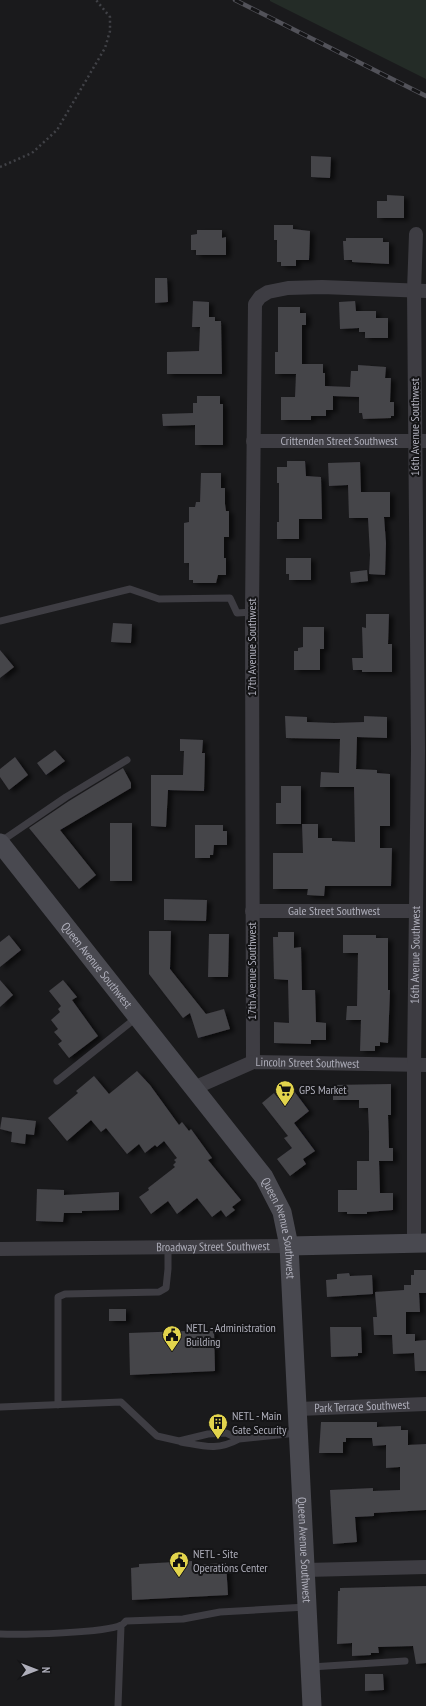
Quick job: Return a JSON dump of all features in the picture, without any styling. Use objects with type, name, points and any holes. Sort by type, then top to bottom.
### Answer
[{"type":"main road","name":"Queen Avenue Southwest","points":[[0,843],[138,1016],[271,1188],[282,1212],[289,1246],[312,1706]]},
{"type":"main road","name":"Broadway Street Southwest","points":[[289,1246],[420,1243]]},
{"type":"street","name":"16th Avenue Southwest","points":[[416,234],[420,291],[421,441],[422,751],[415,911],[420,1065],[420,1243]]},
{"type":"street","name":"17th Avenue Southwest","points":[[253,1062],[252,612],[255,304],[260,297],[268,292],[288,288],[322,287],[420,291]]},
{"type":"street","name":"Crittenden Street Southwest","points":[[253,441],[421,441]]},
{"type":"street","name":"Gale Street Southwest","points":[[252,911],[415,911]]},
{"type":"street","name":"Lincoln Street Southwest","points":[[194,1088],[253,1062],[420,1065]]},
{"type":"street","name":"Broadway Street Southwest","points":[[0,1249],[289,1246]]},
{"type":"street","name":"Park Terrace Southwest","points":[[298,1409],[426,1404]]},
{"type":"street","points":[[306,1570],[426,1567]]},
{"type":"lane","points":[[0,621],[130,589],[159,599],[230,598],[238,613],[252,612]]},
{"type":"lane","points":[[0,843],[66,797],[128,760]]},
{"type":"lane","points":[[57,1082],[138,1016]]},
{"type":"lane","points":[[58,1405],[58,1297],[65,1294],[159,1292],[166,1288],[168,1247]]},
{"type":"lane","points":[[0,1407],[121,1402],[157,1436],[209,1447],[226,1446],[239,1439],[299,1433]]},
{"type":"lane","points":[[179,1441],[208,1434],[226,1433],[239,1439]]},
{"type":"lane","points":[[0,1634],[98,1630],[121,1626],[126,1621],[183,1619],[220,1612],[308,1607]]},
{"type":"lane","points":[[118,1706],[121,1626]]},
{"type":"lane","points":[[310,1667],[405,1661]]},
{"type":"path","points":[[0,167],[32,153],[57,130],[105,48],[110,31],[110,17],[96,0]]},
{"type":"shaded area","points":[[426,0],[426,79],[270,1]]},
{"type":"building","points":[[311,156],[331,157],[330,178],[311,177]]},
{"type":"building","points":[[387,195],[404,196],[404,218],[377,218],[377,201],[387,201]]},
{"type":"building","points":[[274,225],[293,225],[293,229],[310,231],[309,260],[296,260],[296,266],[281,266],[281,262],[277,262],[277,240],[274,240]]},
{"type":"building","points":[[197,230],[222,230],[222,238],[226,237],[226,255],[196,255],[196,250],[191,250],[191,235],[197,234]]},
{"type":"building","points":[[346,238],[383,238],[383,242],[389,242],[389,264],[352,262],[352,260],[344,260],[343,241],[346,241]]},
{"type":"building","points":[[155,278],[167,278],[168,302],[155,303]]},
{"type":"building","points":[[193,301],[209,302],[209,317],[215,317],[215,321],[221,321],[222,374],[167,374],[167,352],[199,351],[200,327],[192,327]]},
{"type":"building","points":[[355,301],[356,311],[376,311],[376,318],[388,318],[388,338],[365,338],[365,332],[359,332],[359,328],[340,329],[339,302]]},
{"type":"building","points":[[278,307],[300,307],[300,313],[306,313],[306,325],[302,325],[302,364],[323,364],[325,386],[350,387],[351,371],[358,371],[358,365],[386,367],[385,378],[391,378],[390,402],[394,402],[394,416],[391,416],[391,418],[363,419],[362,413],[359,413],[359,397],[333,396],[333,410],[326,410],[326,416],[311,416],[311,420],[281,420],[281,397],[295,397],[296,374],[275,374],[275,352],[278,352]]},
{"type":"building","points":[[197,396],[220,396],[220,404],[223,404],[223,445],[195,445],[195,425],[163,426],[162,414],[193,413],[193,403],[197,403]]},
{"type":"building","points":[[287,461],[305,461],[306,476],[321,477],[322,519],[299,519],[299,539],[277,539],[277,522],[279,522],[279,483],[277,483],[277,467],[287,467]]},
{"type":"building","points":[[360,462],[361,492],[390,492],[390,517],[384,517],[386,543],[385,575],[369,574],[370,555],[368,518],[349,518],[348,485],[329,486],[328,463]]},
{"type":"building","points":[[201,473],[221,473],[221,488],[225,488],[226,511],[229,511],[229,537],[224,537],[226,575],[218,575],[216,583],[193,583],[193,580],[189,580],[189,563],[184,563],[184,523],[189,522],[189,507],[195,507],[196,502],[200,502]]},
{"type":"building","points":[[286,558],[311,558],[311,580],[289,580],[289,574],[286,574]]},
{"type":"building","points":[[367,570],[368,581],[351,583],[350,572]]},
{"type":"building","points":[[366,614],[389,614],[388,644],[392,644],[392,672],[362,672],[362,670],[353,670],[352,658],[363,658],[362,627],[366,628]]},
{"type":"building","points":[[113,623],[132,624],[131,643],[111,642]]},
{"type":"building","points":[[303,627],[324,627],[324,649],[320,649],[320,670],[294,670],[294,651],[298,651],[298,648],[303,647]]},
{"type":"building","points":[[0,650],[14,667],[0,678]]},
{"type":"building","points":[[285,716],[307,717],[307,722],[334,723],[364,722],[364,716],[387,717],[387,738],[357,737],[356,769],[377,770],[377,773],[390,774],[390,826],[380,826],[380,848],[392,848],[391,886],[325,886],[324,896],[307,895],[308,889],[273,889],[273,853],[303,853],[302,824],[318,824],[318,838],[332,838],[332,841],[355,842],[354,787],[320,787],[321,772],[339,773],[340,739],[286,738]]},
{"type":"building","points":[[180,739],[203,740],[202,753],[205,753],[204,791],[168,790],[166,827],[151,826],[151,775],[183,775],[184,751],[180,751]]},
{"type":"building","points":[[55,750],[65,761],[46,775],[37,763]]},
{"type":"building","points":[[15,757],[28,775],[9,790],[0,777],[0,769]]},
{"type":"building","points":[[123,768],[131,783],[131,788],[60,830],[96,875],[79,889],[29,828],[69,801]]},
{"type":"building","points":[[281,786],[301,786],[301,824],[276,824],[276,803],[281,803]]},
{"type":"building","points":[[110,823],[132,823],[132,881],[110,881]]},
{"type":"building","points":[[195,825],[223,825],[223,831],[227,831],[227,845],[214,845],[213,855],[210,855],[210,858],[195,858]]},
{"type":"building","points":[[164,899],[207,900],[206,921],[164,920]]},
{"type":"building","points":[[149,931],[171,931],[170,969],[206,1014],[224,1009],[230,1029],[198,1038],[190,1013],[183,1018],[149,974]]},
{"type":"building","points":[[278,932],[294,932],[294,948],[301,947],[302,990],[315,990],[316,1022],[326,1023],[326,1040],[311,1040],[311,1044],[274,1043],[274,1022],[289,1023],[288,980],[274,979],[273,937],[278,937]]},
{"type":"building","points":[[209,934],[229,934],[228,977],[208,977]]},
{"type":"building","points":[[9,935],[21,950],[0,967],[0,942]]},
{"type":"building","points":[[343,935],[376,935],[376,938],[388,938],[388,990],[390,990],[388,1043],[380,1042],[380,1046],[375,1046],[375,1051],[360,1051],[361,1020],[346,1020],[347,1006],[357,1006],[358,953],[343,953]]},
{"type":"building","points":[[0,980],[13,995],[0,1007]]},
{"type":"building","points":[[63,980],[77,997],[72,1000],[98,1036],[69,1058],[58,1044],[62,1041],[54,1032],[58,1029],[51,1020],[60,1012],[58,1009],[61,1006],[49,991]]},
{"type":"building","points":[[137,1071],[150,1085],[179,1125],[182,1122],[189,1131],[191,1129],[212,1158],[208,1160],[241,1200],[232,1207],[235,1210],[226,1217],[221,1210],[212,1217],[197,1198],[177,1214],[168,1201],[151,1214],[139,1197],[175,1167],[173,1165],[176,1162],[174,1160],[177,1158],[164,1141],[157,1147],[155,1145],[145,1153],[139,1144],[127,1154],[106,1128],[101,1132],[91,1120],[67,1141],[48,1118],[78,1093],[76,1091],[94,1076],[109,1094]]},
{"type":"building","points":[[391,1084],[391,1115],[388,1115],[389,1148],[393,1148],[393,1161],[379,1161],[380,1193],[393,1193],[393,1210],[367,1212],[367,1214],[347,1214],[347,1212],[338,1212],[338,1190],[357,1190],[357,1161],[369,1161],[369,1132],[368,1108],[359,1108],[359,1100],[333,1100],[333,1085]]},
{"type":"building","points":[[291,1087],[309,1111],[294,1123],[315,1151],[303,1159],[306,1164],[290,1176],[277,1159],[292,1148],[284,1138],[288,1136],[262,1103],[274,1093],[278,1098]]},
{"type":"building","points":[[2,1117],[36,1121],[34,1135],[26,1134],[25,1144],[11,1142],[12,1132],[0,1129]]},
{"type":"building","points":[[37,1189],[64,1190],[64,1195],[119,1192],[119,1210],[64,1213],[63,1222],[36,1221]]},
{"type":"building","points":[[414,1270],[426,1270],[426,1293],[419,1293],[420,1312],[406,1312],[406,1334],[415,1334],[415,1341],[426,1340],[426,1371],[415,1371],[414,1353],[393,1354],[392,1335],[374,1335],[373,1317],[377,1317],[375,1292],[404,1290],[404,1285],[411,1285],[411,1275],[414,1275]]},
{"type":"building","points":[[349,1273],[350,1276],[372,1275],[373,1294],[327,1297],[326,1280],[337,1279],[337,1274]]},
{"type":"building","points":[[109,1309],[126,1309],[126,1321],[109,1321]]},
{"type":"building","points":[[330,1327],[361,1327],[362,1353],[358,1353],[358,1356],[331,1357]]},
{"type":"building","name":"NETL - Administration Building","points":[[214,1330],[215,1371],[130,1375],[129,1333]]},
{"type":"building","points":[[321,1422],[377,1422],[377,1427],[401,1426],[401,1430],[408,1430],[408,1445],[426,1444],[426,1510],[374,1513],[374,1516],[355,1517],[357,1542],[333,1544],[330,1490],[373,1488],[373,1491],[400,1490],[400,1467],[386,1468],[386,1445],[373,1446],[372,1438],[346,1438],[346,1442],[343,1442],[343,1453],[319,1453]]},
{"type":"building","name":"NETL - Site Operations Center","points":[[192,1561],[192,1565],[226,1563],[228,1595],[132,1600],[131,1568],[139,1567],[139,1564]]},
{"type":"building","points":[[426,1586],[426,1663],[416,1664],[413,1646],[378,1647],[379,1653],[352,1656],[352,1643],[337,1644],[338,1591],[340,1591],[340,1588]]},
{"type":"building","points":[[365,1674],[383,1674],[384,1690],[365,1691]]},
{"type":"railway","points":[[235,0],[426,96]]},
{"type":"place","name":"GPS Market","points":[[285,1107]]},
{"type":"place","name":"NETL - Administration Building","points":[[172,1352]]},
{"type":"place","name":"NETL - Main Gate Security","points":[[218,1440]]},
{"type":"place","name":"NETL - Site Operations Center","points":[[179,1578]]}]
